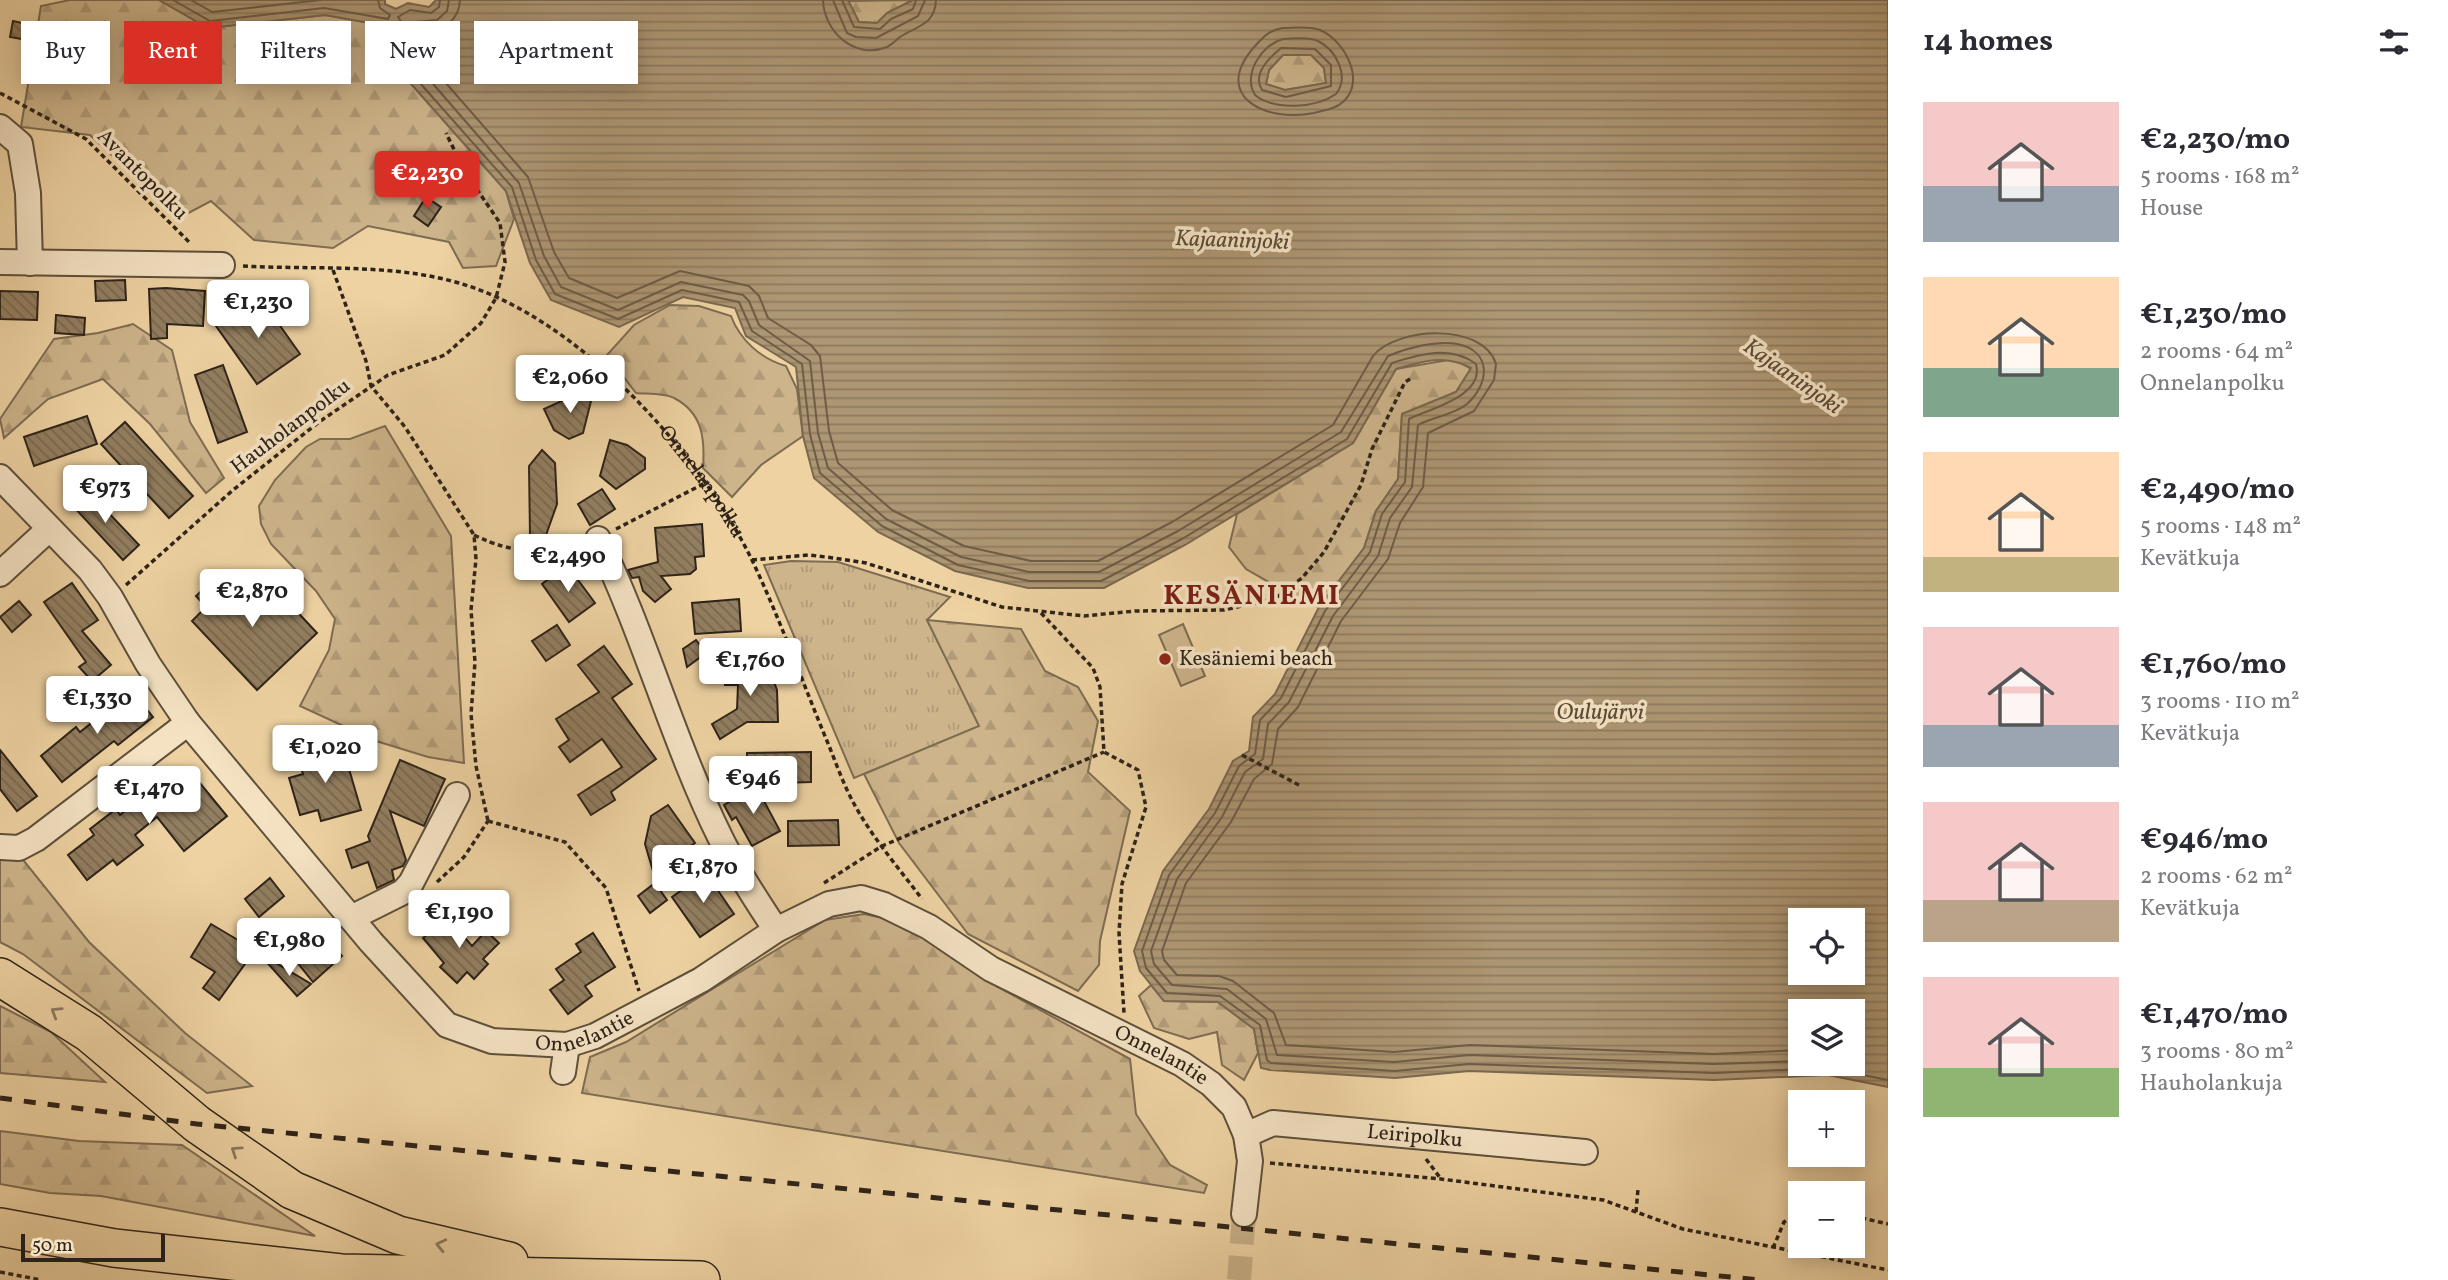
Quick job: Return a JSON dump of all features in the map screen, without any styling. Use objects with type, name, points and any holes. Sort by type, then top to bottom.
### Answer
[{"type":"highway","points":[[0,977],[89,1033],[197,1124],[292,1190],[398,1235],[579,1277]]},
{"type":"highway","points":[[1,1228],[114,1248],[341,1273],[701,1280]]},
{"type":"street","points":[[0,127],[20,144],[28,193],[30,263]]},
{"type":"street","points":[[0,262],[222,265]]},
{"type":"street","name":"Onnelantie","points":[[0,477],[90,570],[110,597],[148,664],[188,723],[351,918],[402,991],[447,1026],[471,1035],[525,1045],[567,1045],[595,1036],[701,980],[776,930],[829,904],[860,898],[884,905],[929,926],[991,969],[1182,1064],[1211,1084],[1234,1107],[1246,1135],[1251,1161],[1244,1214]]},
{"type":"street","points":[[0,574],[50,528]]},
{"type":"street","points":[[598,539],[621,587],[716,829],[776,930]]},
{"type":"street","points":[[0,847],[19,848],[36,839],[188,723]]},
{"type":"street","points":[[351,918],[403,892],[411,883],[457,795]]},
{"type":"street","points":[[563,1072],[567,1045]]},
{"type":"street","name":"Leiripolku","points":[[1246,1135],[1273,1123],[1585,1152]]},
{"type":"path","name":"Avantopolku","points":[[0,93],[86,139],[181,237],[222,265]]},
{"type":"path","name":"Hauholanpolku","points":[[110,597],[233,490],[319,422],[388,375],[445,355],[481,323],[496,298],[505,262],[500,223],[465,172],[446,133]]},
{"type":"path","name":"Onnelanpolku","points":[[222,265],[421,276],[460,283],[496,298],[561,334],[662,427],[707,482],[752,560],[852,800],[882,846],[923,900]]},
{"type":"path","points":[[333,270],[366,361],[372,386],[405,428],[474,535],[476,559],[471,610],[475,662],[471,714],[476,766],[488,821],[565,842],[606,888],[629,965],[647,1008]]},
{"type":"path","points":[[752,560],[809,555],[834,558],[866,564],[1002,607],[1084,616],[1135,611],[1223,610],[1276,598],[1302,578],[1324,552],[1361,485],[1373,449],[1405,382],[1412,378]]},
{"type":"path","points":[[1040,611],[1093,667],[1100,687],[1104,752]]},
{"type":"path","points":[[882,846],[1104,752]]},
{"type":"path","points":[[1104,752],[1138,770],[1146,807],[1124,873],[1120,921],[1123,1009],[1132,1039]]},
{"type":"path","points":[[1242,755],[1299,785]]},
{"type":"path","points":[[1426,1159],[1441,1179]]},
{"type":"path","points":[[1251,1161],[1441,1179],[1603,1200],[1683,1229],[1888,1270]]},
{"type":"path","points":[[1636,1212],[1638,1189]]},
{"type":"path","points":[[1773,1248],[1784,1222],[1788,1219]]},
{"type":"path","points":[[1865,1219],[1888,1224]]},
{"type":"path","points":[[0,1272],[41,1280]]},
{"type":"green space","points":[[70,0],[159,0],[196,21],[124,21],[124,84],[222,84],[222,26],[236,25],[236,84],[351,84],[351,21],[271,21],[325,15],[365,22],[365,84],[411,84],[506,191],[514,219],[496,266],[463,268],[449,242],[368,226],[333,248],[254,240],[211,201],[179,218],[90,135],[21,127],[28,84],[110,84],[110,21],[39,21],[41,6]]},
{"type":"green space","points":[[913,0],[887,13],[877,23],[859,22],[848,1]]},
{"type":"green space","points":[[1283,55],[1311,55],[1324,68],[1326,83],[1285,90],[1266,84],[1269,70]]},
{"type":"green space","points":[[670,305],[699,306],[731,316],[752,347],[768,359],[786,366],[797,389],[803,436],[761,465],[732,497],[703,468],[702,437],[691,411],[670,396],[636,393],[607,355],[634,325]]},
{"type":"green space","points":[[133,324],[172,350],[190,422],[224,478],[206,493],[150,424],[103,379],[48,399],[4,438],[0,419],[54,339],[98,333]]},
{"type":"green space","points":[[1454,359],[1471,369],[1456,392],[1402,414],[1398,479],[1376,511],[1364,548],[1319,607],[1305,603],[1246,569],[1229,547],[1237,514],[1353,443],[1396,369]]},
{"type":"green space","points":[[385,426],[451,536],[464,763],[428,757],[376,741],[300,706],[329,650],[335,619],[316,591],[271,544],[261,524],[259,506],[275,480],[306,447],[320,439],[350,439]]},
{"type":"green space","points":[[791,561],[838,562],[950,597],[927,620],[980,726],[854,778],[764,565]]},
{"type":"green space","points":[[927,620],[1021,629],[1045,671],[1078,687],[1098,721],[1088,772],[1130,811],[1100,941],[1099,965],[1078,991],[968,934],[899,843],[864,774],[979,726]]},
{"type":"green space","points":[[1183,624],[1205,676],[1181,686],[1159,635]]},
{"type":"green space","points":[[0,855],[20,856],[89,942],[185,1033],[252,1086],[207,1093],[23,954],[0,942]]},
{"type":"green space","points":[[864,914],[893,920],[943,946],[987,981],[1130,1059],[1136,1114],[1170,1165],[1207,1185],[1204,1193],[582,1093],[590,1057],[626,1042],[825,920]]},
{"type":"green space","points":[[1151,985],[1164,1001],[1218,1002],[1254,1029],[1258,1053],[1244,1080],[1222,1065],[1217,1032],[1189,1039],[1154,1028],[1139,996]]},
{"type":"green space","points":[[0,1006],[51,1032],[105,1082],[0,1073]]},
{"type":"green space","points":[[0,1131],[79,1141],[182,1145],[315,1236],[101,1196],[50,1193],[0,1184]]},
{"type":"water","name":"Oulujärvi","points":[[159,0],[385,0],[385,4],[396,9],[408,3],[429,7],[436,0],[848,0],[859,22],[877,23],[887,13],[913,0],[1888,0],[1888,1087],[1833,1076],[1865,1076],[1865,999],[1788,999],[1788,1076],[1805,1076],[1714,1080],[1469,1071],[1395,1078],[1261,1068],[1254,1029],[1218,1002],[1164,1001],[1140,971],[1134,951],[1163,871],[1209,809],[1233,761],[1249,751],[1253,717],[1275,694],[1319,607],[1364,548],[1376,511],[1398,479],[1402,414],[1456,392],[1471,368],[1443,360],[1425,361],[1396,369],[1353,443],[1185,545],[1104,588],[1028,588],[955,571],[878,532],[814,478],[803,436],[796,367],[746,336],[735,308],[683,297],[619,327],[551,300],[530,263],[506,191],[411,84],[460,84],[460,21],[365,22],[325,15],[271,21],[236,21],[236,25],[222,26],[222,21],[196,21]],"holes":[[[1283,55],[1311,55],[1324,68],[1326,83],[1285,90],[1266,84],[1269,70]]]},
{"type":"building","points":[[13,21],[21,23],[21,39],[10,37]]},
{"type":"building","points":[[426,197],[441,207],[428,226],[414,216]]},
{"type":"building","points":[[125,280],[126,300],[96,301],[95,281]]},
{"type":"building","points":[[149,289],[205,291],[203,326],[167,324],[167,338],[151,339]]},
{"type":"building","points":[[0,291],[38,292],[37,320],[0,319]]},
{"type":"building","points":[[259,296],[300,354],[257,384],[216,326]]},
{"type":"building","points":[[56,315],[85,318],[84,335],[55,333]]},
{"type":"building","points":[[223,365],[247,432],[218,443],[195,375]]},
{"type":"building","points":[[577,394],[592,397],[583,433],[569,439],[554,430],[544,409]]},
{"type":"building","points":[[87,416],[97,444],[34,466],[24,437]]},
{"type":"building","points":[[125,422],[193,496],[169,518],[101,444]]},
{"type":"building","points":[[610,440],[627,445],[645,458],[645,469],[616,489],[600,476]]},
{"type":"building","points":[[542,450],[555,463],[557,504],[546,535],[530,536],[529,466]]},
{"type":"building","points":[[602,489],[615,509],[590,525],[578,504]]},
{"type":"building","points":[[87,490],[139,545],[123,560],[72,505]]},
{"type":"building","points":[[702,524],[704,556],[695,557],[696,569],[690,574],[661,576],[671,589],[655,602],[643,591],[639,577],[632,578],[628,570],[658,562],[655,528]]},
{"type":"building","points":[[567,565],[595,603],[569,622],[542,584]]},
{"type":"building","points":[[221,573],[253,606],[274,587],[317,633],[257,690],[192,621],[206,607],[196,596]]},
{"type":"building","points":[[72,583],[98,620],[82,631],[111,665],[92,681],[79,667],[86,662],[44,602]]},
{"type":"building","points":[[739,599],[741,631],[695,634],[692,603]]},
{"type":"building","points":[[19,601],[31,615],[12,632],[0,617]]},
{"type":"building","points":[[557,625],[570,645],[546,661],[532,641]]},
{"type":"building","points":[[696,640],[706,653],[687,667],[683,649]]},
{"type":"building","points":[[604,646],[632,684],[612,698],[656,759],[611,792],[615,800],[591,815],[578,795],[622,767],[602,739],[570,762],[559,747],[569,740],[556,719],[599,692],[578,665]]},
{"type":"building","points":[[726,665],[768,667],[777,690],[778,722],[747,722],[720,739],[712,724],[737,709],[738,685],[725,685]]},
{"type":"building","points":[[132,691],[153,717],[118,745],[114,741],[62,782],[41,756],[76,727],[80,732]]},
{"type":"building","points":[[342,745],[361,810],[321,821],[318,810],[300,815],[289,778],[303,774],[298,757]]},
{"type":"building","points":[[0,750],[37,796],[17,811],[0,789]]},
{"type":"building","points":[[811,752],[811,782],[748,784],[747,753]]},
{"type":"building","points":[[400,760],[445,779],[424,826],[390,811],[406,860],[403,866],[392,870],[394,880],[377,888],[368,862],[352,868],[346,850],[370,841],[368,836]]},
{"type":"building","points":[[187,779],[200,783],[227,816],[184,851],[157,817],[135,835],[143,845],[117,865],[113,860],[87,880],[68,855],[94,835],[90,829],[116,809],[120,815],[150,789],[160,801]]},
{"type":"building","points":[[756,786],[780,831],[752,846],[736,817],[732,820],[724,805]]},
{"type":"building","points":[[668,805],[695,843],[653,871],[645,844],[651,816]]},
{"type":"building","points":[[838,820],[839,845],[788,846],[788,821]]},
{"type":"building","points":[[706,873],[734,914],[700,937],[672,897]]},
{"type":"building","points":[[270,878],[284,896],[259,917],[245,899]]},
{"type":"building","points":[[655,883],[667,900],[650,913],[638,896]]},
{"type":"building","points":[[447,917],[472,946],[486,931],[499,943],[483,959],[488,964],[474,979],[467,972],[457,983],[440,967],[444,963],[423,938]]},
{"type":"building","points":[[300,921],[318,942],[324,936],[342,956],[313,982],[297,962],[305,955],[286,934]]},
{"type":"building","points":[[211,924],[248,946],[244,953],[250,957],[219,1000],[203,988],[215,972],[191,957]]},
{"type":"building","points":[[593,933],[615,967],[585,986],[592,996],[568,1014],[550,990],[564,980],[556,969],[581,952],[576,944]]},
{"type":"building","points":[[266,957],[311,984],[297,996],[264,959]]},
{"type":"tunnel","points":[[1239,1280],[1244,1214]]},
{"type":"railway","points":[[0,1098],[197,1124],[1760,1280]]},
{"type":"place","name":"Kesäniemi beach","points":[[1165,659]]},
{"type":"district","name":"KESÄNIEMI","points":[[1252,596]]},
{"type":"water label","name":"Kajaaninjoki","points":[[1232,241]]},
{"type":"water label","name":"Kajaaninjoki","points":[[1792,377]]}]
